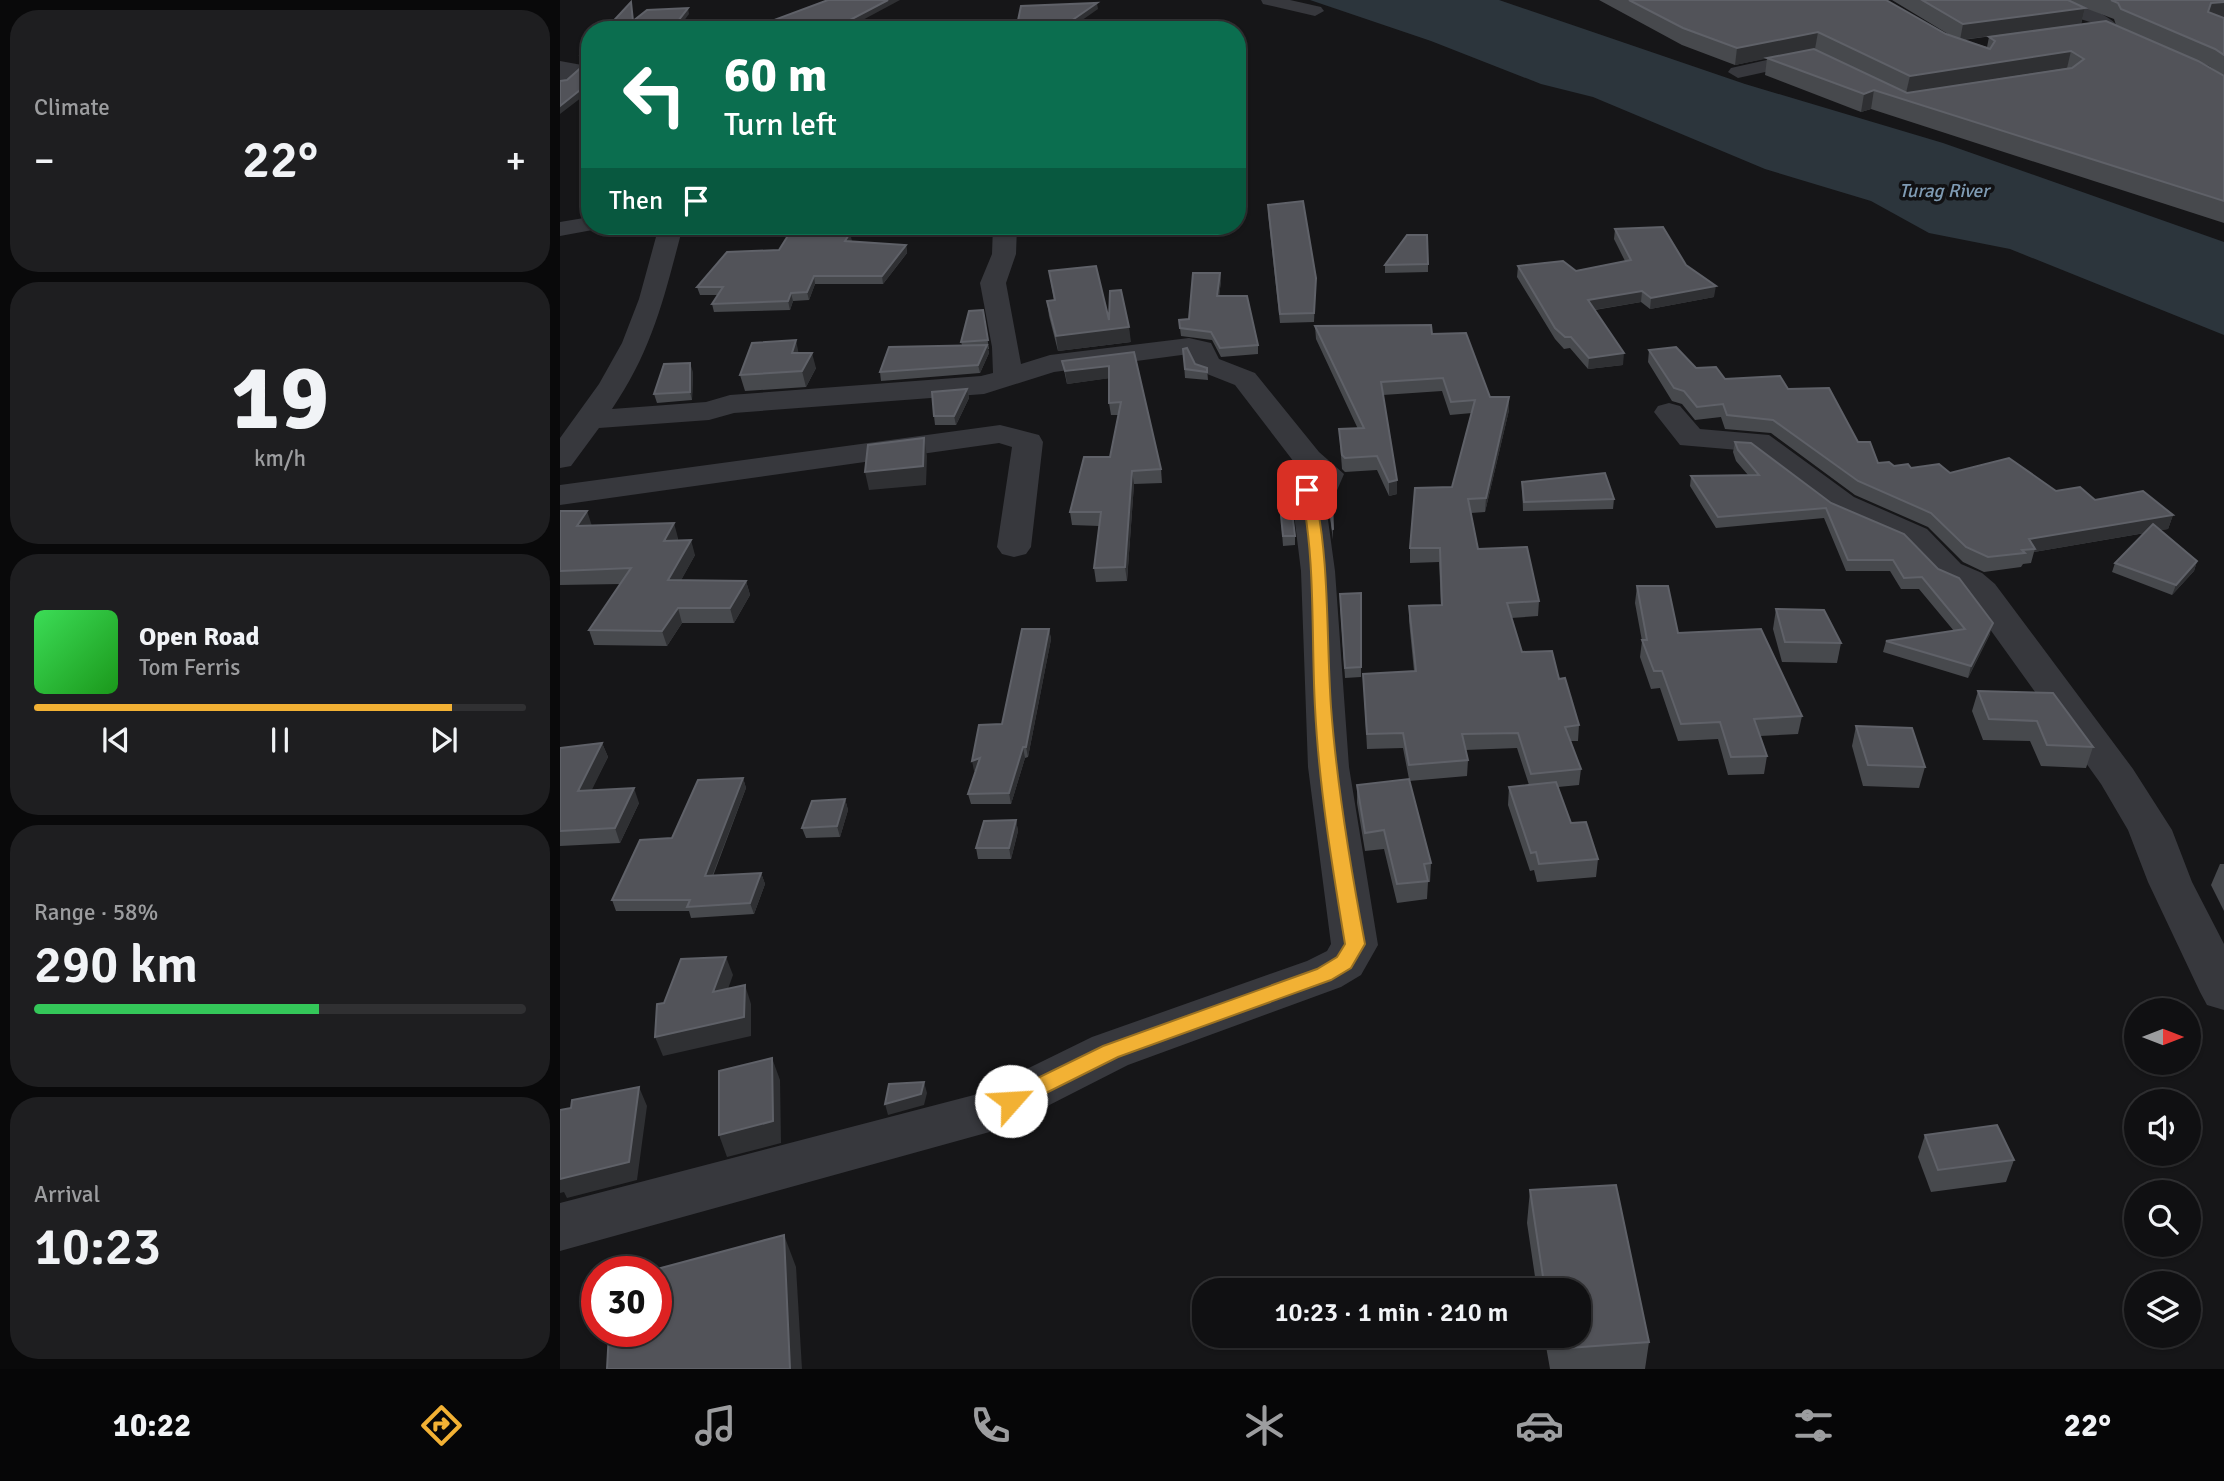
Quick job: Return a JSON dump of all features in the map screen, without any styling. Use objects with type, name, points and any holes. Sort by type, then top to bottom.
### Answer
[{"type":"street","points":[[1269,0],[1315,11]]},
{"type":"street","points":[[2038,0],[2096,18],[2112,29],[2078,32]]},
{"type":"street","points":[[2104,29],[2128,40]]},
{"type":"street","points":[[1738,72],[1806,57],[1836,68]]},
{"type":"street","points":[[560,68],[575,69],[560,81]]},
{"type":"street","points":[[560,229],[581,226]]},
{"type":"street","points":[[560,459],[592,419],[629,357],[652,301],[669,235]]},
{"type":"street","points":[[1005,235],[1004,254],[993,283],[996,309],[1006,347],[1007,376]]},
{"type":"street","points":[[560,1227],[986,1113],[1111,1051],[1324,974],[1344,962],[1355,944],[1332,815],[1323,708],[1314,522],[1307,490],[1324,488],[1328,474],[1308,458],[1252,385],[1235,373],[1207,364],[1201,349],[1189,346],[1050,364],[984,385],[730,404],[709,411],[592,419]]},
{"type":"street","points":[[1669,412],[1691,438],[1758,442],[1842,504],[1915,536],[1949,571],[1969,580],[1982,592],[2118,778],[2150,830],[2170,882],[2224,992]]},
{"type":"street","points":[[560,495],[1000,434],[1028,442],[1014,547]]},
{"type":"water","name":"Turag River","points":[[1310,0],[1499,0],[1745,84],[1943,143],[2224,242],[2224,335],[2010,249],[1929,233],[1871,201],[1765,169],[1593,97],[1541,84],[1431,41]]},
{"type":"building","points":[[828,0],[888,0],[848,21],[771,21]]},
{"type":"building","points":[[1629,0],[1886,0],[1946,34],[1990,49],[1995,41],[1989,37],[2106,21],[2198,61],[2224,76],[2224,201],[1874,90],[1864,94],[1767,58],[1814,49],[1907,93],[2072,68],[2084,59],[2071,51],[1910,76],[1818,32],[1737,48],[1683,28]]},
{"type":"building","points":[[1922,0],[2068,0],[2085,8],[1963,24]]},
{"type":"building","points":[[2111,0],[2224,0],[2211,3],[2208,12],[2224,18],[2224,55],[2121,9],[2118,3]]},
{"type":"building","points":[[631,2],[633,21],[613,21]]},
{"type":"building","points":[[1097,3],[1071,21],[1018,21],[1021,6]]},
{"type":"building","points":[[688,8],[678,21],[633,21],[647,10]]},
{"type":"building","points":[[581,68],[581,89],[560,106],[560,81],[567,80]]},
{"type":"building","points":[[1303,201],[1316,278],[1314,313],[1280,314],[1268,205]]},
{"type":"building","points":[[1663,227],[1686,265],[1716,286],[1651,298],[1642,291],[1588,300],[1624,353],[1589,358],[1571,337],[1565,337],[1555,328],[1518,266],[1563,261],[1576,271],[1631,260],[1615,229]]},
{"type":"building","points":[[788,235],[849,235],[845,241],[906,245],[882,276],[814,276],[807,292],[791,293],[788,301],[712,304],[723,287],[697,287],[727,252],[779,250]]},
{"type":"building","points":[[1407,235],[1427,235],[1428,264],[1385,265]]},
{"type":"building","points":[[1096,266],[1109,320],[1110,291],[1121,290],[1129,327],[1056,336],[1047,301],[1055,300],[1049,271]]},
{"type":"building","points":[[1193,273],[1220,273],[1217,296],[1247,296],[1258,345],[1220,348],[1211,332],[1180,328],[1179,320],[1189,319]]},
{"type":"building","points":[[983,310],[988,340],[961,342],[969,311]]},
{"type":"building","points":[[1431,325],[1432,334],[1466,333],[1490,397],[1509,397],[1486,498],[1468,499],[1478,549],[1527,547],[1539,601],[1507,603],[1522,652],[1552,651],[1559,679],[1565,678],[1579,725],[1565,727],[1581,769],[1531,774],[1518,733],[1462,734],[1468,760],[1409,765],[1403,733],[1367,734],[1363,674],[1416,671],[1409,606],[1442,605],[1440,548],[1410,548],[1415,488],[1452,487],[1475,400],[1451,402],[1443,378],[1381,382],[1397,480],[1389,482],[1377,456],[1345,458],[1342,455],[1339,429],[1364,428],[1315,326]]},
{"type":"building","points":[[796,340],[792,353],[812,353],[802,371],[740,375],[752,343]]},
{"type":"building","points":[[987,345],[978,365],[880,372],[889,347]]},
{"type":"building","points":[[1676,347],[1696,368],[1716,367],[1725,379],[1780,376],[1788,389],[1829,388],[1858,442],[1870,442],[1878,463],[1889,462],[1894,466],[1908,464],[1911,468],[1939,464],[1950,473],[2009,458],[2056,491],[2080,487],[2095,500],[2143,491],[2173,515],[2029,539],[2035,549],[2022,550],[2025,553],[1988,557],[1966,547],[1931,513],[1858,481],[1773,420],[1727,415],[1723,404],[1697,407],[1684,391],[1674,388],[1649,350]]},
{"type":"building","points":[[1187,348],[1195,364],[1207,368],[1207,372],[1185,369],[1183,349]]},
{"type":"building","points":[[1134,352],[1161,469],[1132,471],[1125,567],[1094,568],[1101,512],[1070,512],[1084,457],[1110,457],[1121,402],[1109,403],[1109,366],[1065,371],[1062,361]]},
{"type":"building","points":[[690,363],[690,392],[654,394],[664,364]]},
{"type":"building","points":[[967,389],[954,416],[934,416],[932,392]]},
{"type":"building","points":[[924,438],[923,466],[865,472],[868,445]]},
{"type":"building","points":[[1735,442],[1751,443],[1831,503],[1904,534],[1938,569],[1959,578],[1993,623],[1971,666],[1886,641],[1965,629],[1922,577],[1904,578],[1893,560],[1848,560],[1826,508],[1718,517],[1691,476],[1759,475],[1738,450]]},
{"type":"building","points":[[1605,473],[1614,499],[1524,502],[1522,482]]},
{"type":"building","points":[[1329,501],[1332,501],[1333,530]]},
{"type":"building","points":[[1291,504],[1295,536],[1283,536],[1280,505]]},
{"type":"building","points":[[560,511],[587,511],[577,526],[674,523],[664,541],[691,540],[668,580],[746,581],[730,608],[678,608],[662,631],[589,630],[631,568],[560,571]]},
{"type":"building","points":[[2153,524],[2197,561],[2176,585],[2115,563]]},
{"type":"building","points":[[1637,586],[1668,586],[1678,633],[1761,629],[1802,716],[1754,719],[1767,756],[1731,757],[1720,722],[1681,724],[1662,671],[1654,671],[1642,640],[1647,640]]},
{"type":"building","points":[[1361,593],[1361,667],[1345,668],[1340,594]]},
{"type":"building","points":[[1776,609],[1824,610],[1841,643],[1785,642]]},
{"type":"building","points":[[1022,629],[1049,629],[1026,747],[1023,747],[1009,793],[968,794],[980,758],[972,761],[979,725],[1002,724]]},
{"type":"building","points":[[1978,691],[2053,693],[2093,747],[2047,745],[2037,721],[1989,719]]},
{"type":"building","points":[[1856,726],[1912,728],[1925,767],[1868,765]]},
{"type":"building","points":[[602,743],[578,791],[634,788],[615,828],[560,831],[560,748]]},
{"type":"building","points":[[743,778],[705,876],[761,873],[750,903],[687,907],[690,900],[612,900],[640,840],[672,838],[698,780]]},
{"type":"building","points":[[1409,779],[1431,863],[1424,864],[1428,881],[1397,884],[1384,830],[1365,833],[1357,785]]},
{"type":"building","points":[[1556,782],[1571,823],[1586,822],[1598,859],[1539,864],[1536,852],[1531,853],[1509,787]]},
{"type":"building","points":[[845,799],[837,826],[802,828],[812,801]]},
{"type":"building","points":[[1016,820],[1009,848],[976,848],[984,821]]},
{"type":"building","points":[[726,957],[713,992],[745,985],[744,1017],[655,1037],[657,1004],[664,1003],[681,959]]},
{"type":"building","points":[[772,1058],[773,1121],[719,1135],[719,1071]]},
{"type":"building","points":[[924,1082],[921,1094],[885,1104],[889,1084]]},
{"type":"building","points":[[639,1087],[629,1162],[560,1179],[560,1110],[571,1108],[572,1100]]},
{"type":"building","points":[[1997,1125],[2014,1160],[1938,1170],[1925,1135]]},
{"type":"building","points":[[1616,1185],[1649,1342],[1591,1346],[1591,1278],[1543,1278],[1530,1190]]},
{"type":"building","points":[[784,1235],[790,1369],[607,1369],[608,1347],[672,1347],[672,1265]]},
{"type":"route","points":[[1011,1101],[1111,1051],[1324,974],[1344,962],[1355,944],[1332,815],[1323,708],[1314,522],[1307,490]]}]
